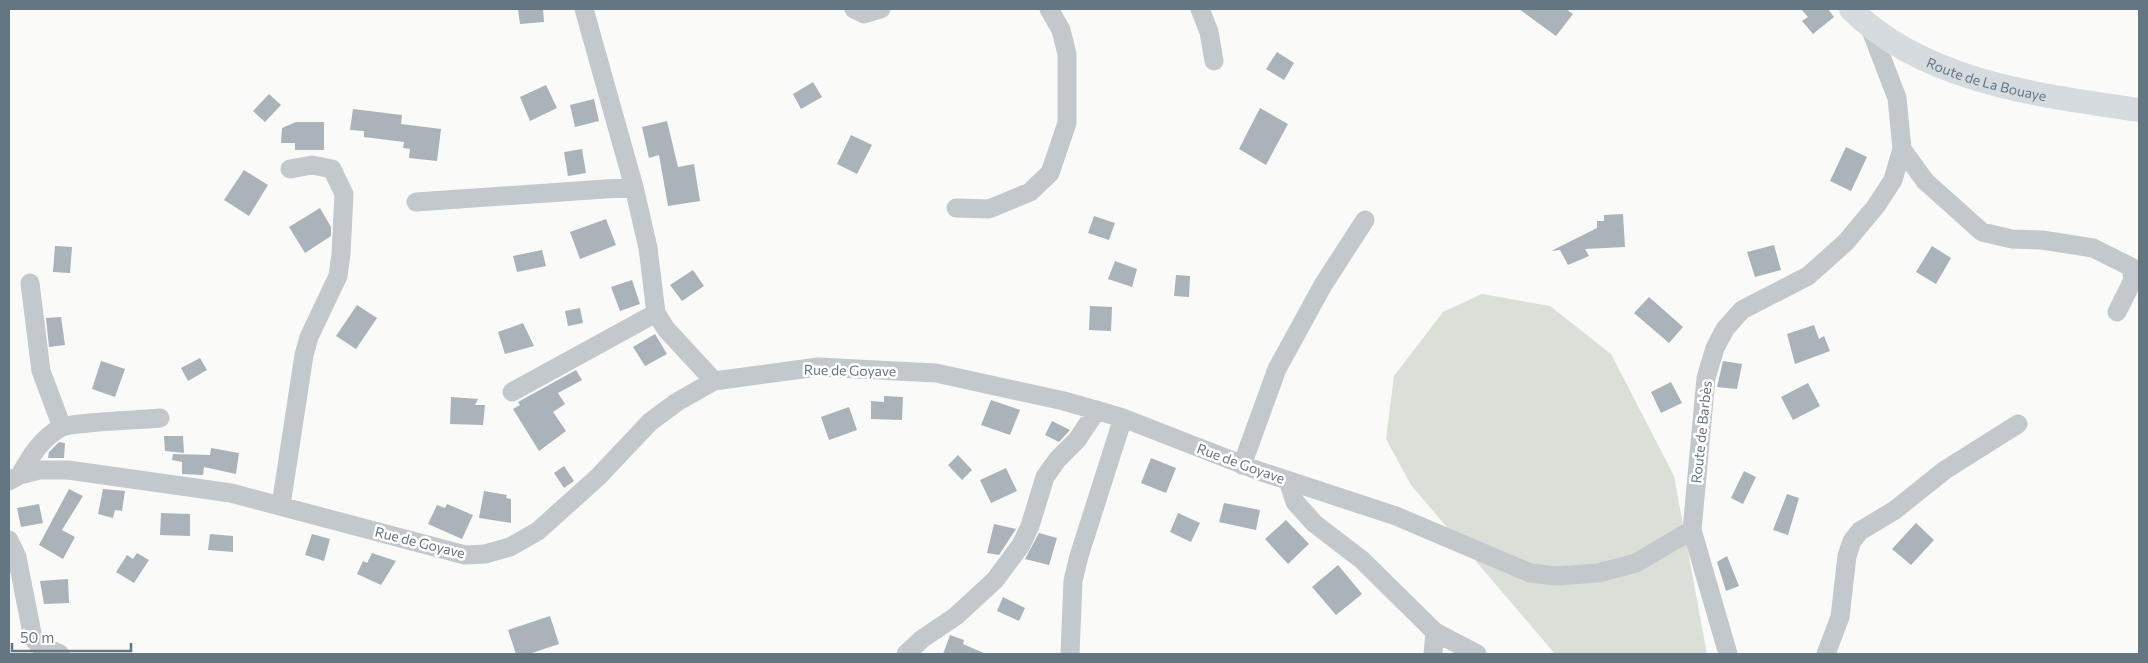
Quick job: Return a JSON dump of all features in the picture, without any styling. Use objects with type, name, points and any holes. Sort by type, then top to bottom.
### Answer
[{"type":"main road","name":"Route de La Bouaye","points":[[1851,9],[1869,25],[1927,59],[1983,81],[2029,92],[2139,110]]},
{"type":"street","points":[[584,9],[634,187],[648,248],[656,313],[666,329],[714,381]]},
{"type":"street","points":[[854,9],[864,14],[881,9]]},
{"type":"street","points":[[956,208],[989,209],[1030,192],[1050,173],[1066,123],[1067,54],[1061,30],[1049,9]]},
{"type":"street","points":[[1200,9],[1209,32],[1214,61]]},
{"type":"street","name":"Route de Barbès","points":[[1728,654],[1692,530],[1706,378],[1715,348],[1726,329],[1742,310],[1808,276],[1846,242],[1876,206],[1894,180],[1902,149],[1898,98],[1869,25]]},
{"type":"street","points":[[1902,149],[1925,181],[1982,232],[2012,240],[2042,240],[2093,248],[2131,268],[2133,280],[2117,312]]},
{"type":"street","points":[[281,505],[304,355],[312,329],[338,276],[344,194],[332,169],[312,165],[290,169]]},
{"type":"street","points":[[416,202],[634,187]]},
{"type":"street","points":[[1242,465],[1277,369],[1323,285],[1365,220]]},
{"type":"street","points":[[30,283],[41,371],[62,427]]},
{"type":"street","points":[[512,392],[656,313]]},
{"type":"street","name":"Rue de Goyave","points":[[15,478],[39,470],[68,470],[224,492],[281,505],[465,555],[485,554],[510,547],[538,531],[566,507],[650,422],[677,402],[714,381],[818,367],[936,373],[1097,410],[1123,418],[1242,465],[1396,516],[1530,574],[1556,576],[1598,573],[1636,563],[1692,530]]},
{"type":"street","points":[[906,654],[922,639],[956,616],[995,580],[1020,545],[1030,526],[1045,477],[1057,460],[1077,440],[1097,410]]},
{"type":"street","points":[[15,478],[32,453],[47,437],[62,427],[160,418]]},
{"type":"street","points":[[1070,654],[1072,598],[1079,556],[1123,418]]},
{"type":"street","points":[[1826,654],[1840,616],[1847,556],[1852,541],[1860,531],[1895,510],[1945,470],[2018,424]]},
{"type":"street","points":[[1288,481],[1295,502],[1315,524],[1362,560],[1400,594],[1420,619],[1435,632],[1477,654]]},
{"type":"street","points":[[9,540],[17,557],[33,638],[39,645],[60,654]]},
{"type":"street","points":[[1433,654],[1435,632]]},
{"type":"shaded area","points":[[1482,294],[1550,306],[1611,354],[1674,476],[1707,654],[1555,654],[1411,485],[1386,439],[1394,376],[1443,312]]},
{"type":"building","points":[[518,9],[543,9],[544,22],[520,24]]},
{"type":"building","points":[[1519,9],[1566,9],[1573,14],[1556,36]]},
{"type":"building","points":[[1801,9],[1828,9],[1834,17],[1813,34],[1802,21],[1808,17]]},
{"type":"building","points":[[1277,52],[1294,63],[1284,80],[1266,69]]},
{"type":"building","points":[[813,82],[822,97],[801,109],[793,94]]},
{"type":"building","points":[[546,85],[557,108],[530,121],[520,97]]},
{"type":"building","points":[[269,94],[281,105],[265,122],[253,111]]},
{"type":"building","points":[[594,99],[599,121],[575,127],[570,105]]},
{"type":"building","points":[[1260,108],[1288,124],[1266,165],[1239,149]]},
{"type":"building","points":[[353,109],[402,115],[401,124],[441,129],[437,161],[409,158],[410,149],[403,148],[404,142],[364,137],[364,131],[350,130]]},
{"type":"building","points":[[667,121],[678,167],[694,164],[700,201],[668,206],[659,155],[649,158],[642,127]]},
{"type":"building","points":[[296,122],[324,122],[324,150],[295,150],[295,143],[281,143],[282,128]]},
{"type":"building","points":[[851,135],[872,145],[857,174],[837,164]]},
{"type":"building","points":[[1846,147],[1867,157],[1851,191],[1830,181]]},
{"type":"building","points":[[582,149],[586,173],[568,176],[564,152]]},
{"type":"building","points":[[244,170],[268,185],[249,216],[224,200]]},
{"type":"building","points":[[320,208],[331,227],[331,236],[305,253],[289,227]]},
{"type":"building","points":[[1623,214],[1625,247],[1585,249],[1589,256],[1568,265],[1560,250],[1551,251],[1597,228],[1597,221],[1604,221],[1604,215]]},
{"type":"building","points":[[1094,216],[1115,223],[1109,240],[1088,233]]},
{"type":"building","points":[[606,219],[616,245],[580,259],[570,232]]},
{"type":"building","points":[[1774,245],[1781,270],[1755,277],[1747,252]]},
{"type":"building","points":[[55,246],[72,247],[70,273],[53,272]]},
{"type":"building","points":[[1932,246],[1951,258],[1936,284],[1916,272]]},
{"type":"building","points":[[542,250],[546,266],[517,272],[513,256]]},
{"type":"building","points":[[1115,261],[1137,269],[1132,287],[1108,279]]},
{"type":"building","points":[[693,270],[704,286],[682,301],[670,285]]},
{"type":"building","points":[[1176,275],[1190,276],[1189,297],[1174,296]]},
{"type":"building","points":[[632,280],[640,304],[620,311],[611,287]]},
{"type":"building","points":[[1649,297],[1683,327],[1669,343],[1634,313]]},
{"type":"building","points":[[357,305],[377,318],[356,349],[336,336]]},
{"type":"building","points":[[1090,306],[1112,307],[1111,331],[1089,330]]},
{"type":"building","points":[[580,308],[583,323],[568,326],[565,311]]},
{"type":"building","points":[[61,317],[65,345],[49,347],[46,318]]},
{"type":"building","points":[[523,323],[534,346],[505,354],[498,332]]},
{"type":"building","points":[[1814,325],[1819,339],[1824,336],[1830,351],[1795,364],[1787,334]]},
{"type":"building","points":[[655,334],[667,354],[645,366],[633,347]]},
{"type":"building","points":[[200,358],[207,370],[188,381],[181,368]]},
{"type":"building","points":[[101,361],[125,369],[115,397],[92,389]]},
{"type":"building","points":[[1723,361],[1742,364],[1737,389],[1717,387]]},
{"type":"building","points":[[576,370],[582,380],[558,393],[565,404],[553,412],[566,431],[539,451],[513,409],[520,405],[518,402]]},
{"type":"building","points":[[1671,382],[1682,403],[1661,413],[1651,392]]},
{"type":"building","points":[[1808,383],[1820,406],[1793,420],[1781,397]]},
{"type":"building","points":[[884,396],[903,397],[902,420],[871,419],[871,401],[884,402]]},
{"type":"building","points":[[451,397],[478,399],[475,405],[485,405],[483,425],[450,424]]},
{"type":"building","points":[[991,400],[1020,410],[1010,435],[981,425]]},
{"type":"building","points":[[849,407],[857,430],[829,440],[821,417]]},
{"type":"building","points":[[1052,421],[1070,430],[1059,442],[1045,435]]},
{"type":"building","points":[[164,436],[183,436],[184,453],[165,451]]},
{"type":"building","points":[[59,442],[65,443],[64,458],[48,458],[49,452]]},
{"type":"building","points":[[211,448],[239,453],[236,474],[204,467],[203,475],[182,474],[182,462],[172,460],[173,454],[210,455]]},
{"type":"building","points":[[958,455],[972,470],[962,480],[948,465]]},
{"type":"building","points":[[1151,458],[1176,468],[1166,493],[1141,483]]},
{"type":"building","points":[[564,466],[574,481],[564,488],[554,473]]},
{"type":"building","points":[[1006,468],[1017,491],[991,503],[980,480]]},
{"type":"building","points":[[1744,471],[1756,477],[1743,504],[1731,498]]},
{"type":"building","points":[[69,489],[83,496],[62,530],[75,537],[63,559],[39,545]]},
{"type":"building","points":[[103,489],[125,491],[122,511],[115,510],[113,518],[98,514]]},
{"type":"building","points":[[484,491],[507,495],[506,498],[511,499],[511,523],[479,518]]},
{"type":"building","points":[[1787,494],[1799,498],[1788,535],[1773,530]]},
{"type":"building","points":[[1224,503],[1260,510],[1256,530],[1219,522]]},
{"type":"building","points":[[39,504],[43,523],[21,527],[17,508]]},
{"type":"building","points":[[447,504],[473,515],[462,539],[428,524],[437,505],[445,508]]},
{"type":"building","points":[[161,513],[190,514],[190,536],[160,535]]},
{"type":"building","points":[[1178,513],[1200,523],[1191,542],[1170,532]]},
{"type":"building","points":[[1286,520],[1309,544],[1288,564],[1265,539]]},
{"type":"building","points":[[1916,523],[1934,540],[1911,565],[1892,549]]},
{"type":"building","points":[[994,524],[1016,529],[999,555],[987,553]]},
{"type":"building","points":[[1039,533],[1057,538],[1049,565],[1025,559]]},
{"type":"building","points":[[210,534],[233,536],[233,552],[208,550]]},
{"type":"building","points":[[312,534],[330,539],[324,561],[305,555]]},
{"type":"building","points":[[137,553],[149,560],[134,583],[116,572],[127,555],[133,559]]},
{"type":"building","points":[[372,553],[396,561],[381,585],[357,574],[363,561],[367,563]]},
{"type":"building","points":[[1727,556],[1739,586],[1726,591],[1717,562]]},
{"type":"building","points":[[1338,565],[1362,594],[1336,615],[1312,587]]},
{"type":"building","points":[[68,579],[69,603],[44,604],[40,581]]},
{"type":"building","points":[[1003,597],[1025,608],[1019,621],[997,611]]},
{"type":"building","points":[[550,616],[559,644],[529,654],[516,654],[508,630]]},
{"type":"building","points":[[950,635],[964,640],[963,644],[986,654],[943,654]]}]
